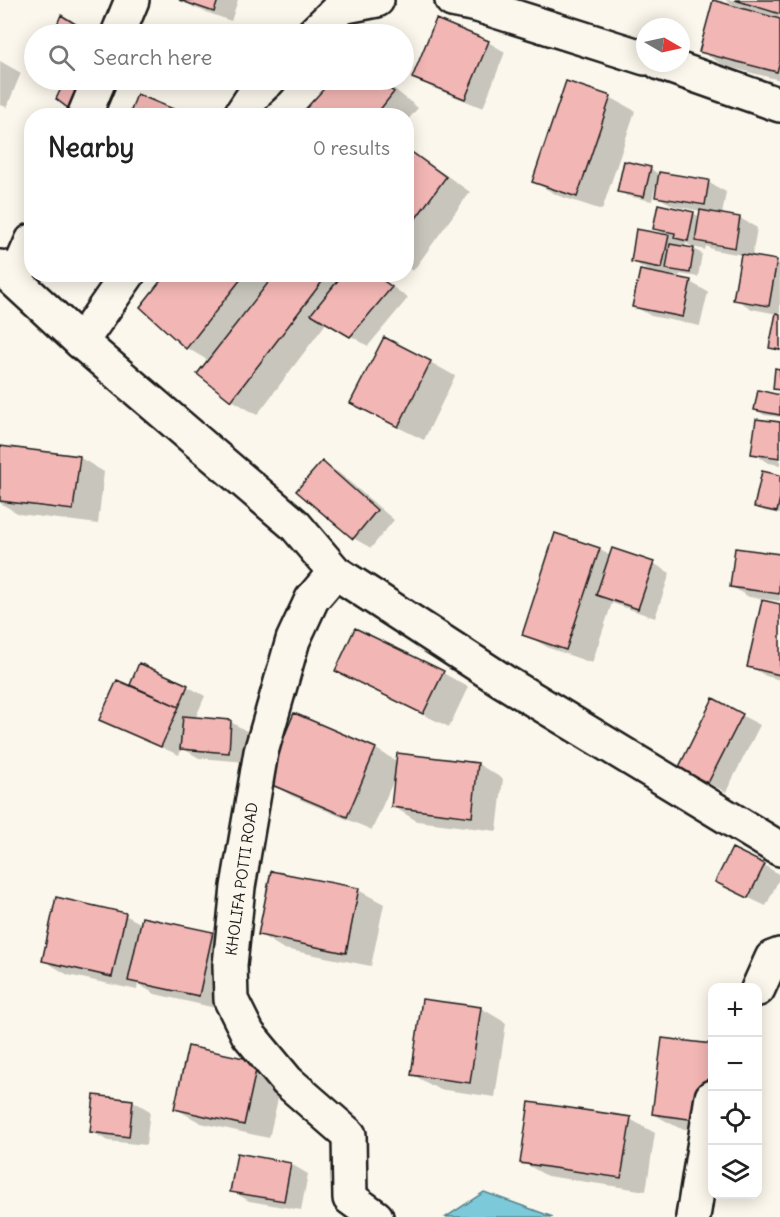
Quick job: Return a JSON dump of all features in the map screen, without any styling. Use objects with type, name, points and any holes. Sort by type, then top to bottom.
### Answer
[{"type":"street","points":[[122,24],[132,0]]},
{"type":"street","points":[[323,24],[341,7],[377,0]]},
{"type":"street","points":[[452,0],[477,5],[636,55]]},
{"type":"street","points":[[686,72],[780,105]]},
{"type":"street","points":[[87,108],[95,90]]},
{"type":"street","points":[[245,108],[258,90]]},
{"type":"street","points":[[24,252],[8,273],[81,342],[296,525],[334,572],[503,681],[780,849]]},
{"type":"street","points":[[81,342],[122,282]]},
{"type":"street","name":"KHOLIFA POTTI ROAD","points":[[334,572],[312,599],[293,640],[261,752],[238,887],[230,964],[231,1000],[248,1034],[287,1081],[349,1135],[350,1198],[376,1217]]},
{"type":"street","points":[[761,983],[772,958],[780,955]]},
{"type":"street","points":[[693,1217],[708,1122]]},
{"type":"water","points":[[484,1192],[553,1217],[446,1217]]},
{"type":"building","points":[[179,0],[218,0],[214,12]]},
{"type":"building","points":[[713,0],[780,19],[780,61],[777,72],[699,52]]},
{"type":"building","points":[[735,0],[780,0],[780,14]]},
{"type":"building","points":[[61,15],[76,24],[57,24]]},
{"type":"building","points":[[436,19],[489,41],[465,99],[414,79],[414,73]]},
{"type":"building","points":[[566,81],[611,96],[577,197],[532,182]]},
{"type":"building","points":[[60,90],[86,90],[80,108],[68,108],[56,99]]},
{"type":"building","points":[[323,90],[391,90],[394,92],[381,108],[306,108]]},
{"type":"building","points":[[137,94],[171,108],[132,108]]},
{"type":"building","points":[[414,154],[446,177],[414,221]]},
{"type":"building","points":[[624,161],[651,167],[644,197],[617,192]]},
{"type":"building","points":[[659,172],[709,180],[705,205],[655,197]]},
{"type":"building","points":[[658,204],[694,212],[688,241],[674,238],[675,233],[653,229]]},
{"type":"building","points":[[700,210],[740,217],[735,248],[695,241]]},
{"type":"building","points":[[636,229],[669,235],[662,268],[631,262]]},
{"type":"building","points":[[670,244],[694,248],[690,273],[666,269]]},
{"type":"building","points":[[741,254],[777,260],[769,306],[733,300]]},
{"type":"building","points":[[640,270],[691,280],[683,317],[632,307]]},
{"type":"building","points":[[160,282],[239,282],[186,349],[140,307]]},
{"type":"building","points":[[269,282],[322,282],[231,401],[197,374]]},
{"type":"building","points":[[337,282],[385,282],[392,287],[350,337],[311,314]]},
{"type":"building","points":[[776,313],[780,314],[780,350],[769,348]]},
{"type":"building","points":[[384,337],[431,361],[398,427],[350,403]]},
{"type":"building","points":[[775,368],[780,369],[780,390],[773,389]]},
{"type":"building","points":[[758,390],[780,395],[780,415],[754,410]]},
{"type":"building","points":[[756,419],[780,422],[780,458],[751,454]]},
{"type":"building","points":[[0,446],[80,456],[73,510],[0,501]]},
{"type":"building","points":[[322,461],[377,510],[353,539],[296,491]]},
{"type":"building","points":[[762,471],[780,475],[780,498],[777,512],[754,507]]},
{"type":"building","points":[[555,533],[600,548],[566,650],[522,635]]},
{"type":"building","points":[[612,548],[654,562],[638,609],[596,595]]},
{"type":"building","points":[[735,548],[780,554],[779,594],[730,587]]},
{"type":"building","points":[[762,600],[780,604],[780,675],[747,667]]},
{"type":"building","points":[[355,628],[444,671],[423,714],[335,671]]},
{"type":"building","points":[[139,663],[188,685],[179,707],[130,685]]},
{"type":"building","points":[[117,680],[179,707],[161,747],[99,720]]},
{"type":"building","points":[[713,698],[743,714],[708,783],[678,769]]},
{"type":"building","points":[[294,713],[376,748],[347,817],[265,782]]},
{"type":"building","points":[[183,716],[231,720],[229,753],[180,749]]},
{"type":"building","points":[[397,753],[478,763],[472,817],[391,807]]},
{"type":"building","points":[[732,848],[765,864],[748,898],[715,882]]},
{"type":"building","points":[[271,871],[359,888],[346,953],[258,935]]},
{"type":"building","points":[[56,897],[126,913],[112,977],[42,961]]},
{"type":"building","points":[[142,917],[213,932],[199,996],[128,981]]},
{"type":"building","points":[[422,999],[481,1007],[470,1083],[411,1075]]},
{"type":"building","points":[[662,1038],[708,1044],[708,1122],[652,1114]]},
{"type":"building","points":[[188,1046],[258,1061],[244,1125],[174,1109]]},
{"type":"building","points":[[94,1095],[133,1100],[129,1137],[90,1132]]},
{"type":"building","points":[[529,1102],[631,1117],[621,1178],[520,1163]]},
{"type":"building","points":[[237,1153],[291,1163],[284,1201],[230,1192]]}]
